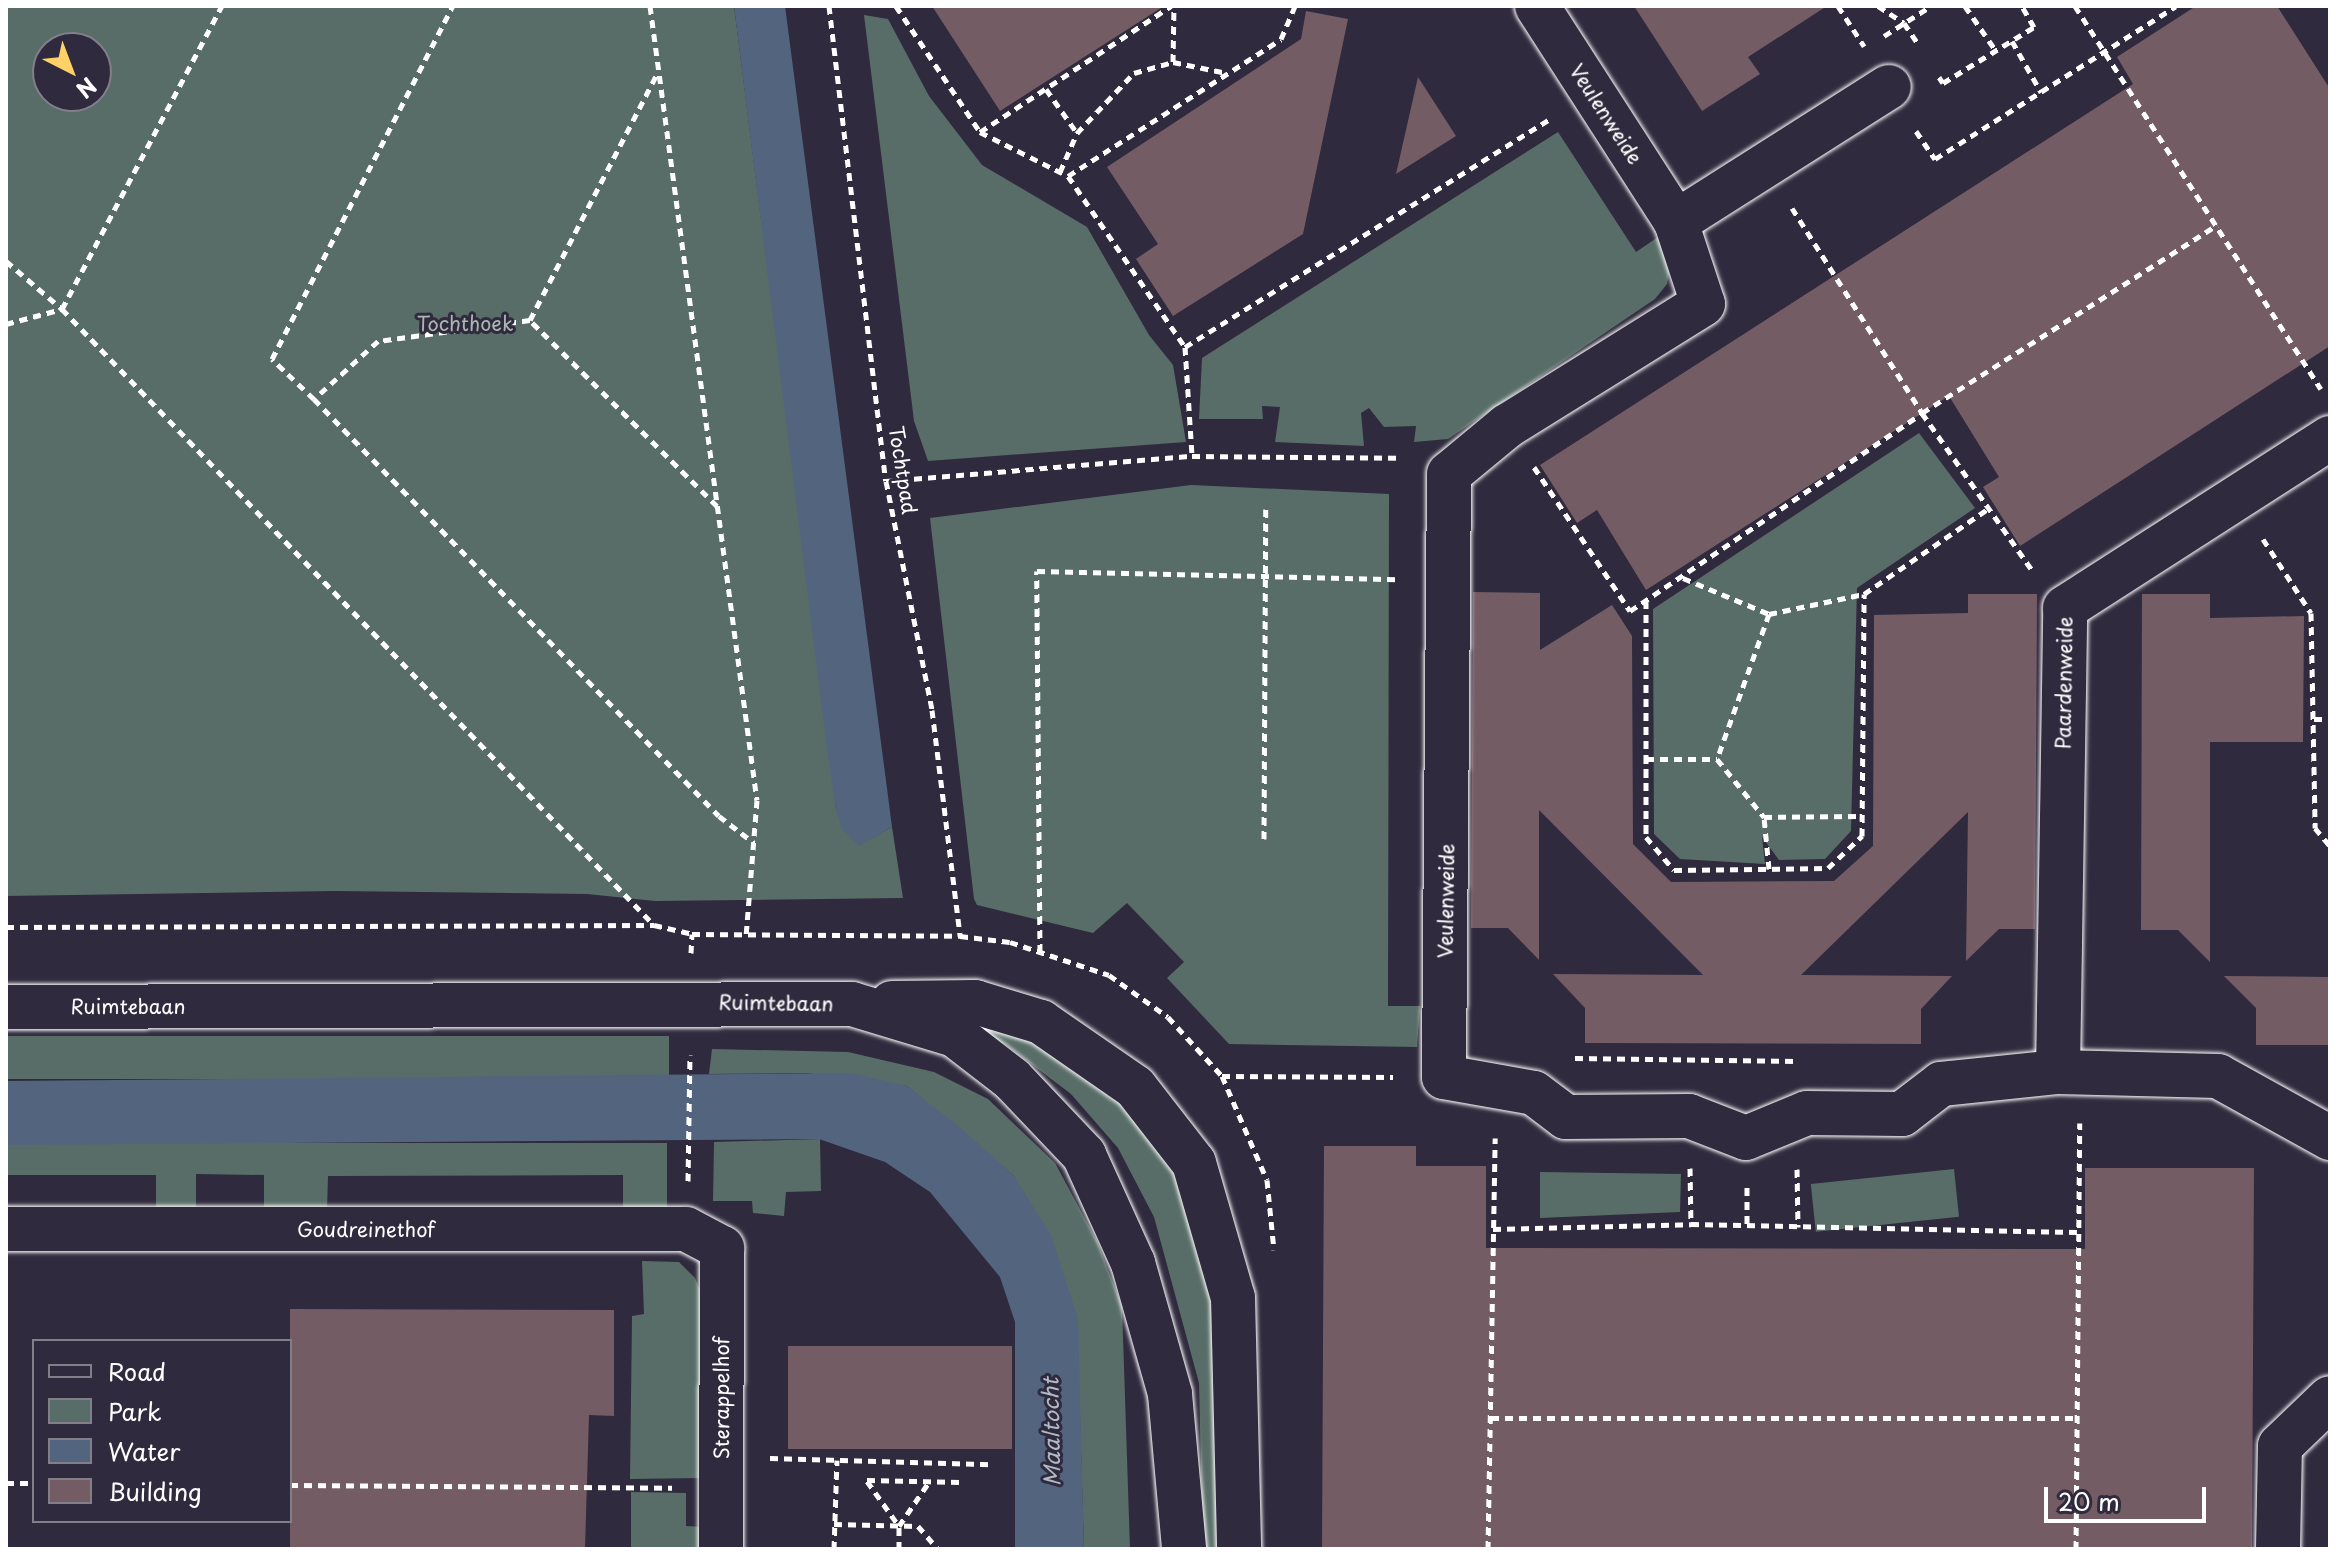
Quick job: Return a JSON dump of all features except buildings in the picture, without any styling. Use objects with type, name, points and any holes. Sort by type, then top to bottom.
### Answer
[{"type":"street","name":"Veulenweide","points":[[1444,1077],[1449,474],[1507,426],[1703,304],[1676,222],[1537,6]]},
{"type":"street","points":[[1676,222],[1889,87]]},
{"type":"street","name":"Paardenweide","points":[[2070,1073],[2065,608],[2330,438]]},
{"type":"street","points":[[852,1004],[975,1002],[1041,1022],[1135,1087],[1194,1163],[1233,1298],[1239,1549]]},
{"type":"street","name":"Ruimtebaan","points":[[6,1007],[852,1004],[955,1035],[1012,1079],[1084,1155],[1133,1263],[1170,1394],[1184,1549]]},
{"type":"street","points":[[1444,1077],[1515,1089],[1566,1117],[1689,1116],[1746,1138],[1807,1113],[1902,1114],[1941,1084],[2070,1073],[2218,1076],[2330,1138]]},
{"type":"street","name":"Goudreinethof","points":[[6,1229],[686,1229],[722,1248]]},
{"type":"street","name":"Sterappelhof","points":[[721,1549],[722,1248]]},
{"type":"street","points":[[2278,1549],[2280,1446],[2330,1398]]},
{"type":"path","points":[[6,324],[62,309],[222,6]]},
{"type":"path","points":[[453,6],[272,359],[719,816],[754,843]]},
{"type":"path","points":[[650,6],[757,800],[746,936]]},
{"type":"path","name":"Tochtpad","points":[[829,6],[886,481],[932,710],[960,936]]},
{"type":"path","points":[[896,6],[980,132],[1068,176],[1185,347],[1192,456]]},
{"type":"path","points":[[980,132],[1172,6]]},
{"type":"path","points":[[1172,6],[1173,62]]},
{"type":"path","points":[[1068,176],[1281,39],[1295,6]]},
{"type":"path","points":[[1838,6],[1865,48],[1931,6]]},
{"type":"path","points":[[1878,6],[1904,23],[1928,59]]},
{"type":"path","points":[[1965,6],[1996,51]]},
{"type":"path","points":[[1936,71],[1943,83],[2034,27],[2022,6]]},
{"type":"path","points":[[2075,6],[2330,402]]},
{"type":"path","points":[[1889,87],[1935,159],[2176,6]]},
{"type":"path","points":[[2012,41],[2041,93]]},
{"type":"path","points":[[1060,172],[1077,133],[1134,73],[1173,62],[1227,73]]},
{"type":"path","points":[[530,320],[659,72]]},
{"type":"path","points":[[1046,89],[1077,133]]},
{"type":"path","points":[[1185,347],[1592,92]]},
{"type":"path","points":[[1766,167],[1922,413],[2065,615]]},
{"type":"path","points":[[1507,426],[1630,611],[1683,578],[1922,413],[2217,225]]},
{"type":"path","points":[[6,261],[62,309],[654,925]]},
{"type":"path","points":[[314,399],[378,341],[530,320]]},
{"type":"path","points":[[530,320],[717,506]]},
{"type":"path","points":[[886,481],[1192,456],[1426,458],[1449,474]]},
{"type":"path","points":[[2236,497],[2311,613],[2315,828],[2330,846]]},
{"type":"path","points":[[1683,578],[1769,614],[1864,594],[1989,508]]},
{"type":"path","points":[[1264,839],[1266,509]]},
{"type":"path","points":[[1040,952],[1037,571],[1264,572],[1450,581]]},
{"type":"path","points":[[1646,601],[1646,837],[1674,870],[1828,868],[1862,836],[1864,594]]},
{"type":"path","points":[[1717,759],[1769,614]]},
{"type":"path","points":[[2314,719],[2330,719]]},
{"type":"path","points":[[1646,759],[1717,759]]},
{"type":"path","points":[[1717,759],[1764,817],[1769,869]]},
{"type":"path","points":[[1764,817],[1861,816]]},
{"type":"path","points":[[6,927],[654,925],[692,934],[746,936],[960,936],[1010,942],[1109,975],[1168,1017],[1222,1076],[1444,1077]]},
{"type":"path","points":[[1488,1549],[1493,1229],[1515,1089],[1567,1058],[1809,1062]]},
{"type":"path","points":[[690,1161],[691,1062]]},
{"type":"path","points":[[2070,1073],[2077,1232],[2076,1549]]},
{"type":"path","points":[[1493,1229],[1691,1224],[2077,1232]]},
{"type":"path","points":[[1491,1418],[2077,1418]]},
{"type":"path","points":[[834,1549],[837,1460]]},
{"type":"path","points":[[292,1485],[721,1472],[837,1460],[991,1464]]},
{"type":"path","points":[[899,1526],[867,1480],[960,1482]]},
{"type":"path","points":[[899,1549],[899,1526],[930,1481]]},
{"type":"path","points":[[6,1483],[32,1483]]},
{"type":"path","points":[[834,1524],[918,1526],[938,1549]]},
{"type":"green space","name":"Tochthoek","points":[[6,6],[734,6],[836,809],[859,845],[892,827],[903,898],[655,901],[587,894],[334,891],[6,896]]},
{"type":"green space","points":[[864,15],[888,19],[929,96],[982,165],[1087,227],[1149,335],[1173,365],[1186,442],[928,461],[914,421]]},
{"type":"green space","points":[[1558,132],[1636,252],[1664,233],[1670,269],[1667,284],[1655,299],[1448,439],[1414,442],[1416,426],[1384,427],[1369,408],[1361,413],[1364,446],[1275,442],[1280,407],[1262,406],[1263,419],[1199,419],[1202,358]]},
{"type":"green space","points":[[1919,433],[1975,508],[1857,588],[1851,831],[1825,859],[1779,860],[1762,837],[1765,864],[1680,859],[1654,834],[1653,609]]},
{"type":"green space","points":[[1191,485],[1389,494],[1388,1006],[1420,1006],[1417,1047],[1229,1044],[1167,978],[1184,962],[1127,903],[1093,933],[977,905],[974,899],[930,518]]},
{"type":"green space","points":[[927,1017],[1012,1025],[1117,1091],[1185,1181],[1220,1292],[1218,1549],[1203,1549],[1199,1383],[1154,1217],[1118,1148],[1071,1094],[1005,1044]]},
{"type":"green space","points":[[6,1036],[669,1036],[669,1079],[6,1079]]},
{"type":"green space","points":[[712,1049],[848,1052],[934,1072],[988,1099],[1055,1163],[1097,1241],[1122,1306],[1130,1549],[1084,1549],[1077,1319],[1014,1176],[907,1086],[807,1073],[709,1074]]},
{"type":"green space","points":[[820,1139],[821,1191],[786,1192],[784,1216],[753,1213],[752,1201],[713,1201],[714,1142]]},
{"type":"green space","points":[[6,1143],[667,1143],[667,1211],[623,1211],[623,1175],[328,1176],[327,1211],[264,1210],[264,1175],[196,1174],[196,1210],[156,1209],[156,1175],[6,1175]]},
{"type":"green space","points":[[1954,1169],[1959,1217],[1816,1232],[1811,1184]]},
{"type":"green space","points":[[1540,1172],[1681,1174],[1680,1212],[1540,1218]]},
{"type":"green space","points":[[642,1261],[679,1262],[695,1278],[707,1306],[704,1478],[630,1479],[632,1316],[644,1314]]},
{"type":"green space","points":[[631,1492],[686,1493],[686,1526],[704,1527],[703,1549],[631,1549]]},
{"type":"water","points":[[734,6],[785,6],[892,827],[859,846],[842,829],[836,810]]},
{"type":"water","name":"Maaltocht","points":[[851,1073],[907,1086],[961,1128],[1014,1176],[1051,1235],[1078,1319],[1084,1549],[1015,1549],[1015,1322],[1000,1277],[930,1192],[885,1162],[819,1139],[6,1145],[6,1081]]}]
